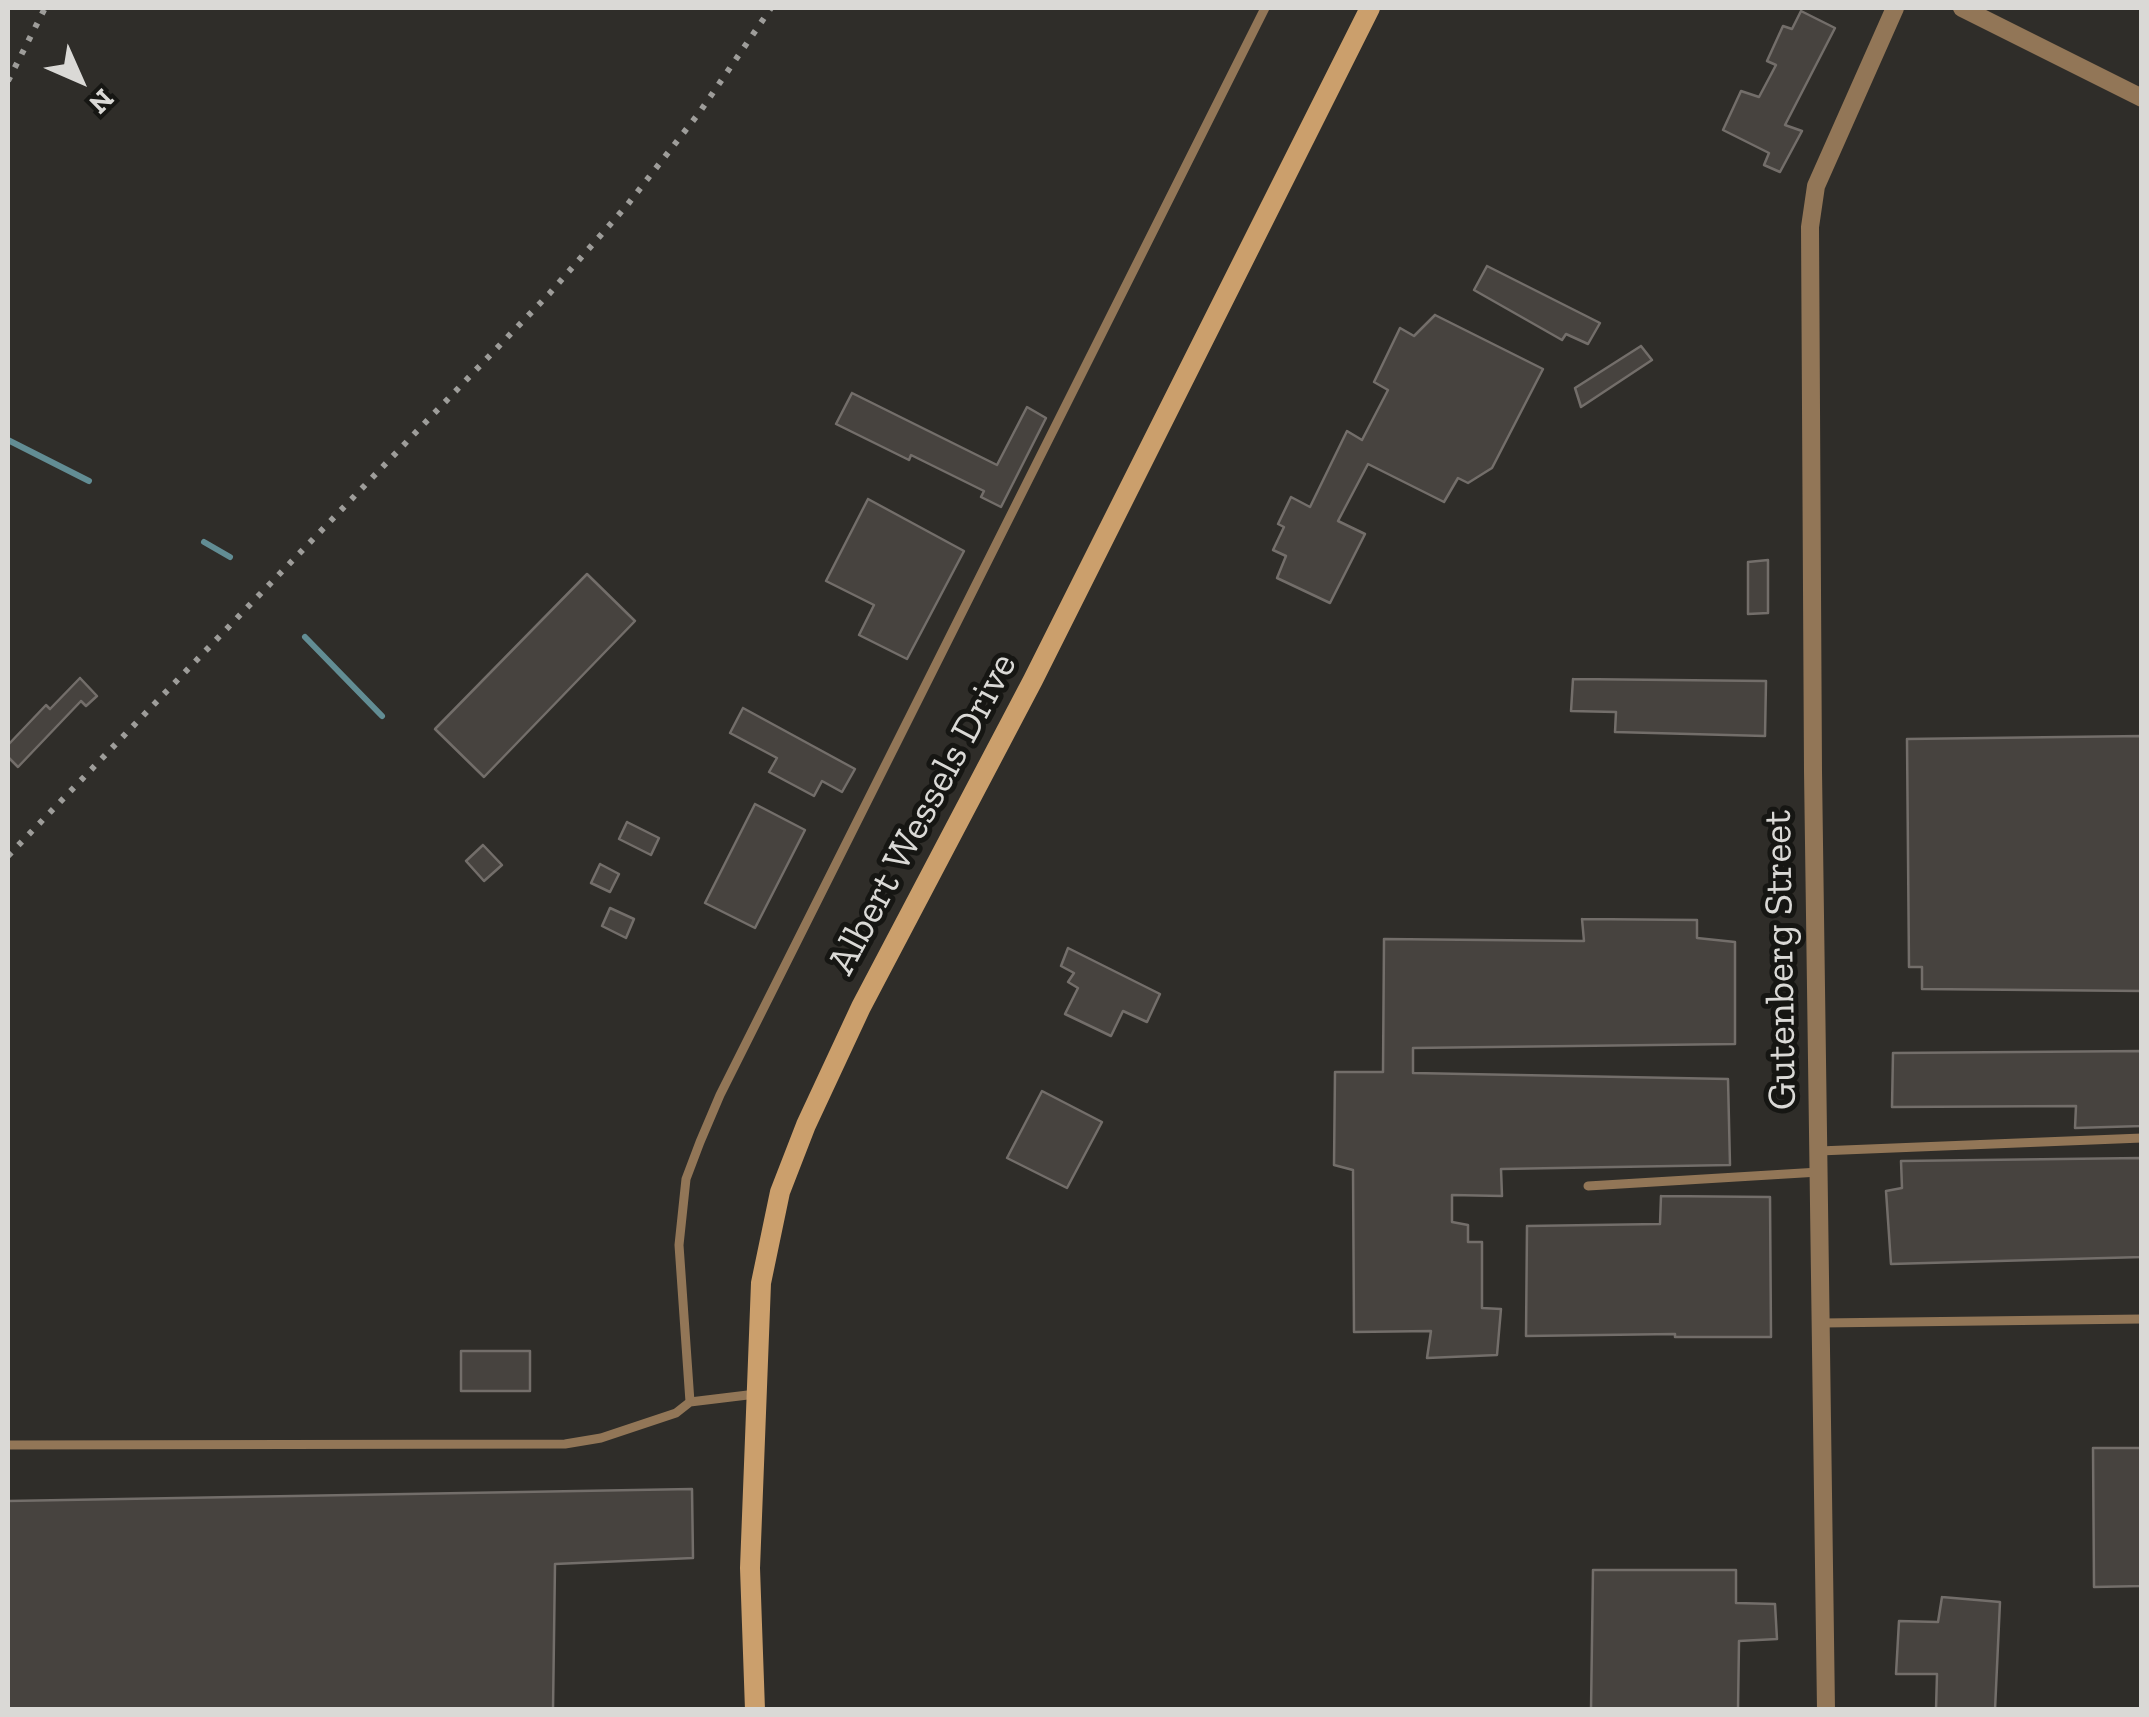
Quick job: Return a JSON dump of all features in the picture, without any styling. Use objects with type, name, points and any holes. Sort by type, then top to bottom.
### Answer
[{"type":"street","name":"Albert Wessels Drive","points":[[755,1710],[750,1568],[760,1283],[780,1192],[806,1125],[878,972],[1033,680],[1370,8]]},
{"type":"street","name":"Gutenberg Street","points":[[1826,1710],[1813,771],[1812,209],[1816,186],[1831,148],[1895,8]]},
{"type":"street","points":[[1962,8],[2142,98]]},
{"type":"lane","points":[[690,1402],[680,1230],[686,1179],[700,1142],[729,1077],[1265,8]]},
{"type":"lane","points":[[1819,1151],[2142,1138]]},
{"type":"lane","points":[[1588,1186],[1819,1172]]},
{"type":"lane","points":[[1822,1322],[2142,1319]]},
{"type":"lane","points":[[8,1445],[565,1444],[601,1438],[658,1419],[690,1402],[756,1394]]},
{"type":"building","points":[[1801,11],[1835,28],[1785,125],[1802,131],[1780,172],[1764,165],[1769,153],[1723,130],[1741,91],[1759,97],[1776,65],[1767,61],[1783,26],[1792,29]]},
{"type":"building","points":[[1487,266],[1600,323],[1588,344],[1566,334],[1562,340],[1474,290]]},
{"type":"building","points":[[1435,315],[1543,369],[1492,468],[1468,483],[1458,478],[1444,502],[1368,464],[1338,521],[1365,534],[1330,603],[1277,578],[1286,556],[1273,550],[1284,527],[1278,524],[1291,497],[1310,507],[1347,431],[1362,440],[1388,390],[1374,382],[1400,328],[1414,336]]},
{"type":"building","points":[[1641,346],[1652,360],[1581,407],[1575,388]]},
{"type":"building","points":[[852,393],[997,465],[1027,407],[1046,418],[1001,507],[981,497],[984,491],[836,424]]},
{"type":"building","points":[[868,499],[964,551],[907,659],[859,635],[874,605],[826,581]]},
{"type":"building","points":[[1768,560],[1768,613],[1748,614],[1748,562]]},
{"type":"building","points":[[587,574],[635,621],[484,777],[435,729]]},
{"type":"building","points":[[80,678],[97,696],[86,706],[81,701],[18,767],[8,757],[8,745],[46,705],[50,709]]},
{"type":"building","points":[[1573,679],[1766,681],[1765,736],[1615,732],[1616,712],[1571,711]]},
{"type":"building","points":[[743,708],[855,769],[842,792],[822,781],[814,796],[769,772],[777,758],[730,733]]},
{"type":"building","points":[[2142,736],[2142,991],[1922,989],[1922,967],[1909,967],[1907,739]]},
{"type":"building","points":[[755,804],[805,830],[755,928],[705,903]]},
{"type":"building","points":[[627,822],[659,838],[651,855],[619,839]]},
{"type":"building","points":[[483,845],[502,865],[484,881],[466,861]]},
{"type":"building","points":[[600,864],[619,874],[610,892],[591,883]]},
{"type":"building","points":[[610,908],[634,919],[626,938],[602,926]]},
{"type":"building","points":[[1582,919],[1697,920],[1697,938],[1735,942],[1735,1044],[1413,1048],[1413,1073],[1728,1079],[1730,1165],[1501,1169],[1502,1196],[1452,1195],[1452,1222],[1468,1225],[1468,1242],[1482,1242],[1482,1308],[1501,1309],[1497,1355],[1427,1358],[1431,1331],[1354,1332],[1353,1170],[1334,1165],[1335,1072],[1383,1072],[1384,939],[1584,941]]},
{"type":"building","points":[[1068,948],[1160,994],[1147,1022],[1123,1011],[1111,1036],[1065,1014],[1078,988],[1068,982],[1074,973],[1061,966]]},
{"type":"building","points":[[2142,1051],[2142,1126],[2075,1128],[2076,1106],[1892,1107],[1893,1053]]},
{"type":"building","points":[[1042,1091],[1102,1122],[1067,1188],[1007,1158]]},
{"type":"building","points":[[2142,1158],[2142,1257],[1891,1264],[1886,1191],[1902,1188],[1901,1161]]},
{"type":"building","points":[[1661,1196],[1770,1197],[1771,1337],[1526,1336],[1527,1226],[1660,1224]]},
{"type":"building","points":[[461,1351],[530,1351],[530,1391],[461,1391]]},
{"type":"building","points":[[2093,1448],[2142,1448],[2142,1586],[2094,1587]]},
{"type":"building","points":[[692,1489],[693,1558],[555,1564],[553,1710],[8,1710],[8,1501]]},
{"type":"building","points":[[1593,1570],[1736,1570],[1736,1603],[1775,1604],[1777,1639],[1739,1641],[1738,1710],[1591,1710]]},
{"type":"building","points":[[1942,1597],[2000,1602],[1995,1710],[1936,1710],[1937,1674],[1896,1674],[1899,1621],[1938,1622]]},
{"type":"waterway","points":[[8,440],[89,481]]},
{"type":"waterway","points":[[204,542],[230,557]]},
{"type":"waterway","points":[[305,637],[382,716]]},
{"type":"railway","points":[[8,81],[45,8]]},
{"type":"railway","points":[[8,856],[549,294],[628,204],[699,113],[771,8]]}]
